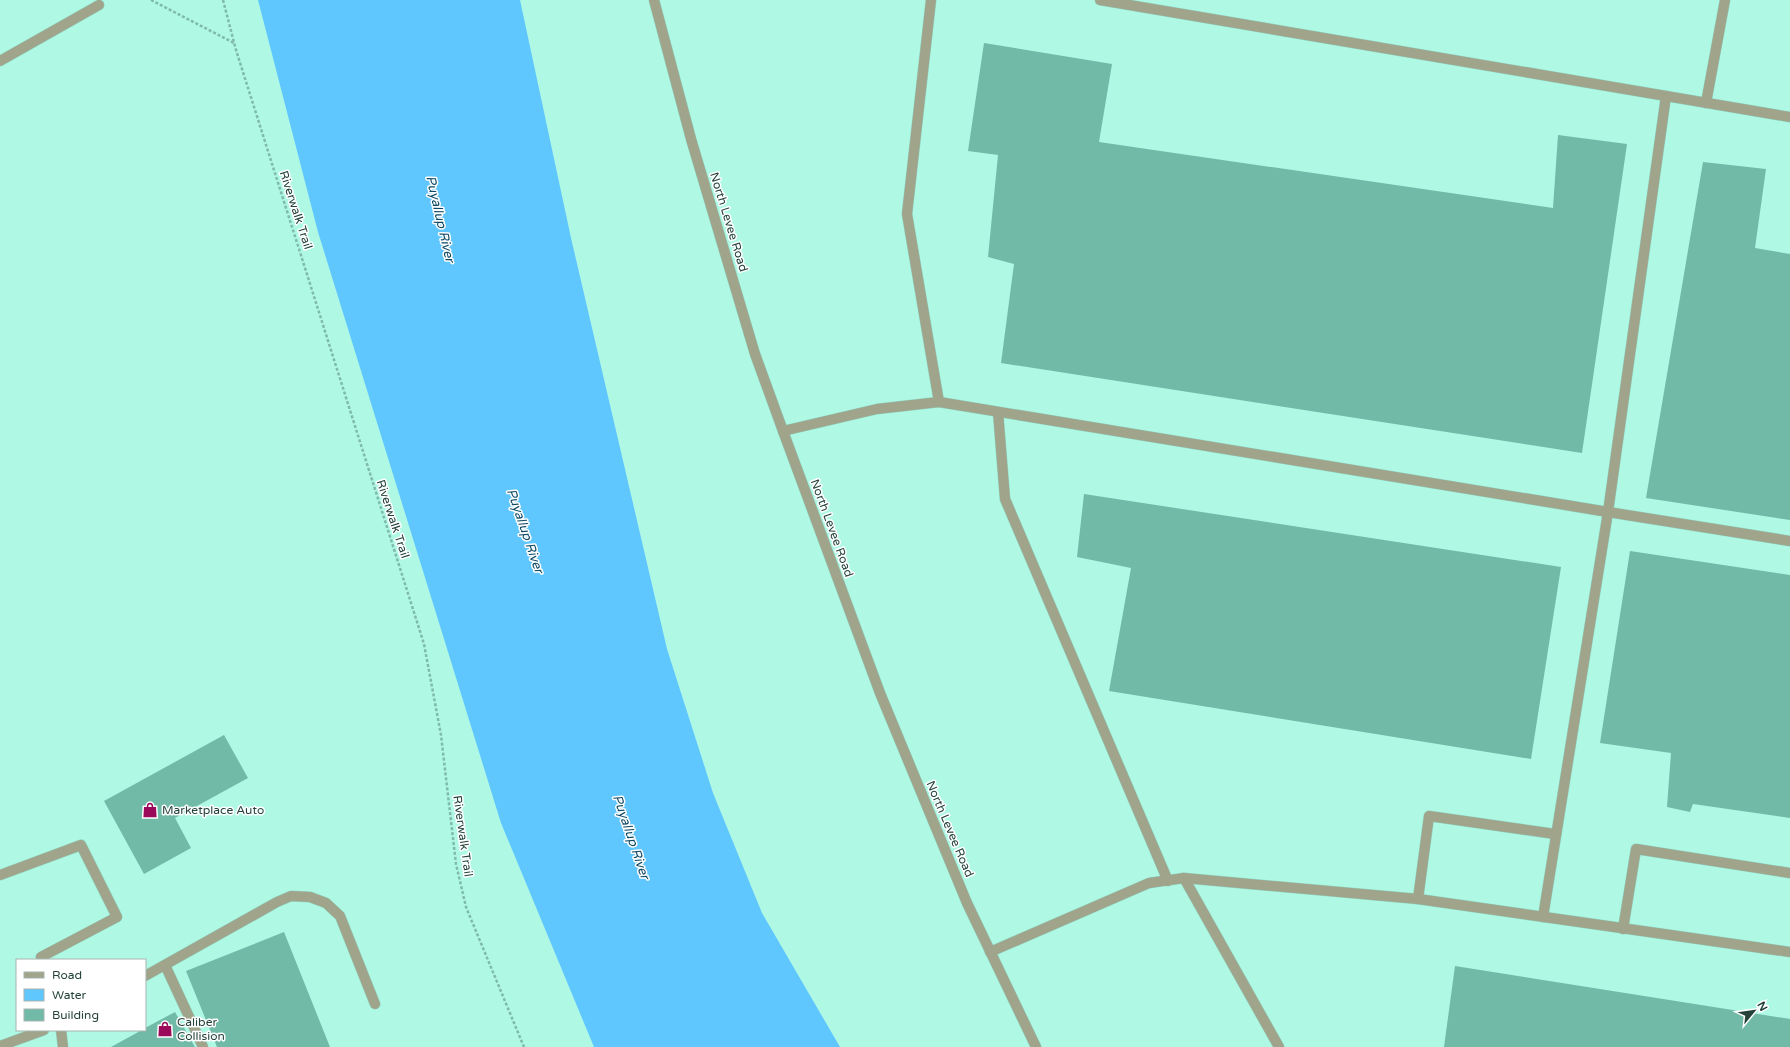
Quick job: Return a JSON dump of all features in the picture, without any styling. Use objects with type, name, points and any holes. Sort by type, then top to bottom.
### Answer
[{"type":"street","name":"North Levee Road","points":[[654,0],[666,50],[755,354],[783,431],[880,693],[967,902],[1036,1047]]},
{"type":"street","points":[[931,0],[907,214],[939,402]]},
{"type":"street","points":[[1100,0],[1790,117]]},
{"type":"street","points":[[1706,103],[1725,0]]},
{"type":"street","points":[[0,61],[99,5]]},
{"type":"street","points":[[1542,917],[1608,512],[1666,96]]},
{"type":"street","points":[[783,431],[877,410],[939,402],[1790,541]]},
{"type":"street","points":[[998,412],[1005,499],[1168,881]]},
{"type":"street","points":[[1418,899],[1429,816],[1555,834]]},
{"type":"street","points":[[0,875],[80,845],[117,916],[42,959]]},
{"type":"street","points":[[1623,929],[1636,848],[1790,873]]},
{"type":"street","points":[[1184,878],[1279,1047]]},
{"type":"street","points":[[990,952],[1149,883],[1184,878],[1418,899],[1790,952]]},
{"type":"street","points":[[146,975],[277,902],[291,896],[310,897],[326,903],[340,916],[375,1004]]},
{"type":"street","points":[[165,965],[203,1047]]},
{"type":"street","points":[[0,1046],[41,1031]]},
{"type":"street","points":[[61,1031],[64,1047]]},
{"type":"path","points":[[151,0],[234,43]]},
{"type":"path","name":"Riverwalk Trail","points":[[223,0],[234,43],[424,644],[441,735],[456,864],[466,907],[524,1047]]},
{"type":"water","name":"Puyallup River","points":[[258,0],[520,0],[571,238],[667,649],[713,793],[762,913],[840,1047],[594,1047],[501,823],[318,232]]},
{"type":"building","points":[[984,43],[1112,64],[1099,142],[1553,208],[1558,135],[1627,144],[1582,453],[1001,363],[1014,264],[988,257],[998,155],[968,151]]},
{"type":"building","points":[[1703,162],[1766,169],[1755,248],[1790,254],[1790,520],[1646,498]]},
{"type":"building","points":[[1084,494],[1561,567],[1531,759],[1109,691],[1131,568],[1077,557]]},
{"type":"building","points":[[1630,551],[1790,575],[1790,818],[1693,804],[1690,812],[1667,807],[1671,753],[1600,743]]},
{"type":"building","name":"Marketplace Auto","points":[[224,735],[248,778],[175,818],[191,848],[144,874],[104,801]]},
{"type":"building","points":[[284,932],[330,1047],[217,1047],[186,971]]},
{"type":"building","points":[[1455,966],[1790,1019],[1790,1047],[1444,1047]]},
{"type":"building","name":"Caliber Collision","points":[[175,1012],[195,1047],[111,1047],[140,1031],[146,1031],[146,1027]]},
{"type":"place","name":"Marketplace Auto","points":[[150,810]]},
{"type":"place","name":"Caliber Collision","points":[[165,1029]]}]
